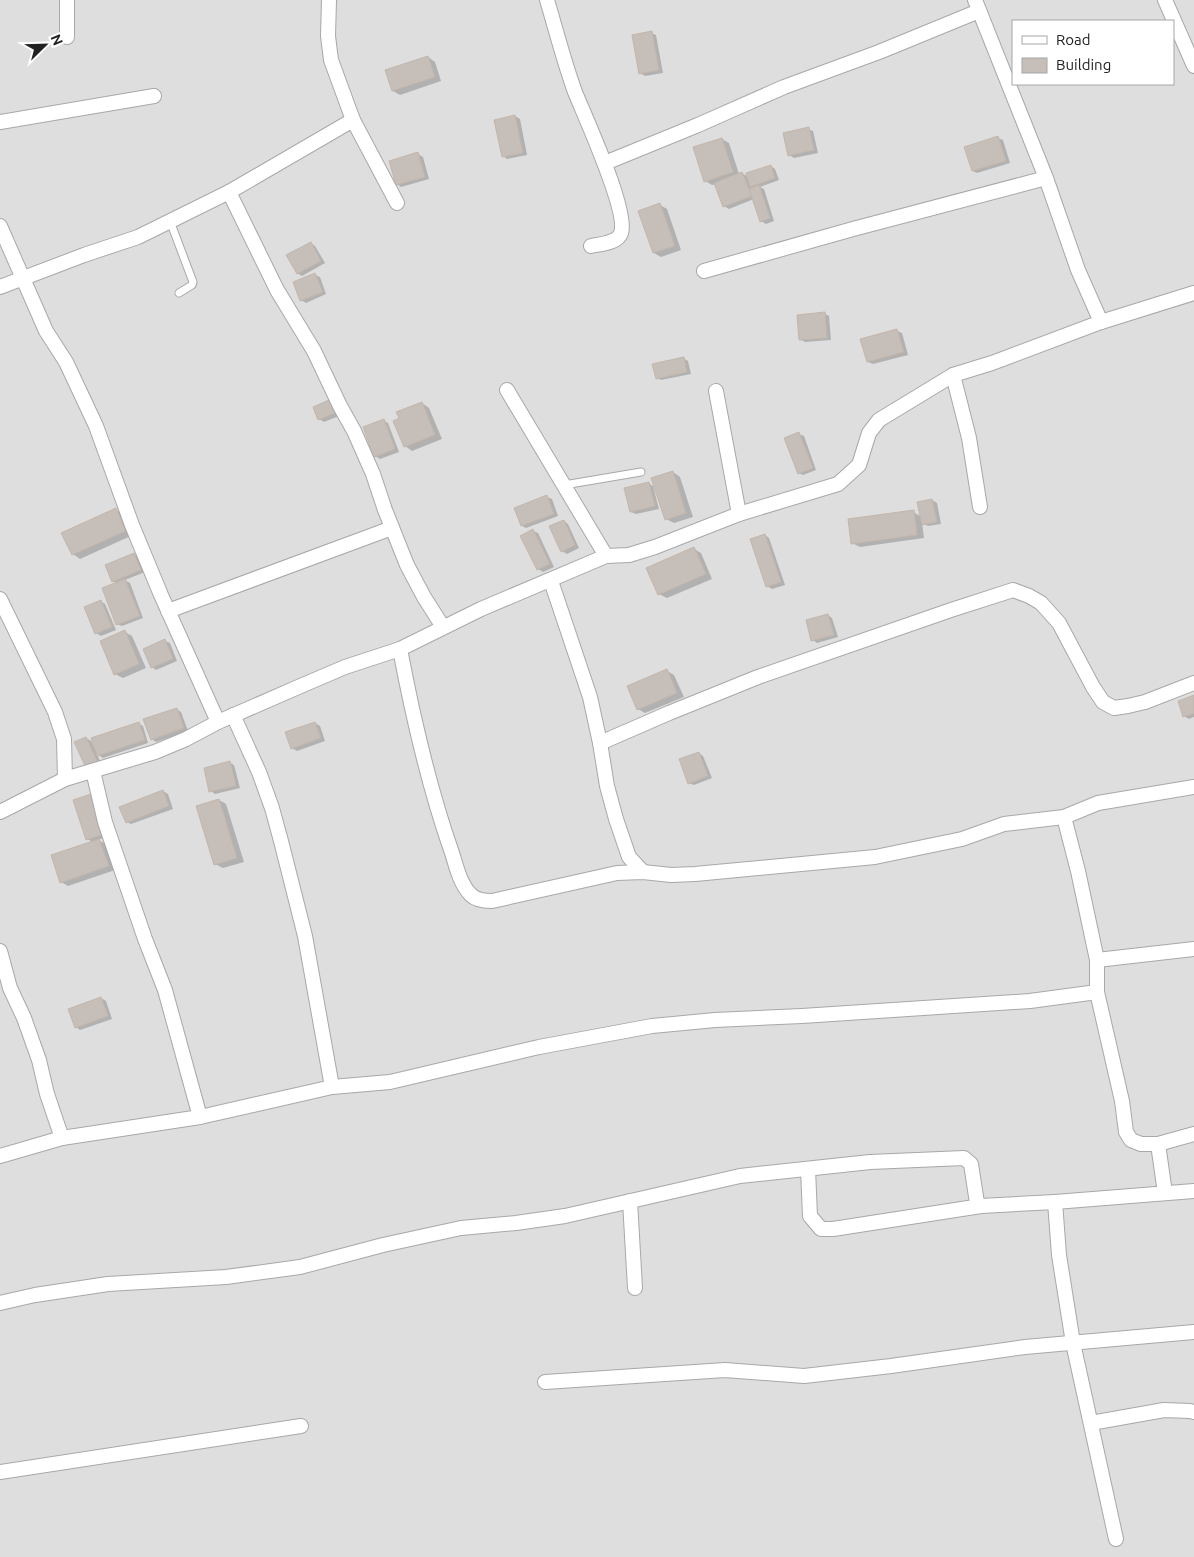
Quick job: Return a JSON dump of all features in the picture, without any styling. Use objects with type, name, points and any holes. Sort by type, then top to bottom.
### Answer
[{"type":"street","points":[[67,0],[67,37]]},
{"type":"street","points":[[330,0],[328,36],[332,60],[353,120],[396,203]]},
{"type":"street","points":[[547,0],[574,90],[605,163],[623,226],[621,235],[617,239],[591,246]]},
{"type":"street","points":[[1165,0],[1174,20]]},
{"type":"street","points":[[605,163],[698,126],[784,87],[879,52],[977,5],[1046,178],[1078,270],[1101,322]]},
{"type":"street","points":[[1174,20],[1194,66]]},
{"type":"street","points":[[0,122],[154,96]]},
{"type":"street","points":[[0,287],[84,255],[138,238],[229,192],[353,120]]},
{"type":"street","points":[[704,271],[1046,178]]},
{"type":"street","points":[[229,192],[277,290],[314,351],[354,432],[392,528],[420,589],[443,627]]},
{"type":"street","points":[[0,226],[46,331],[66,362],[96,426],[132,525],[218,722]]},
{"type":"street","points":[[0,812],[65,779],[155,752],[186,739],[233,715],[344,668],[400,649],[481,609],[551,581],[606,556],[629,554],[655,547],[739,514],[804,496],[838,484],[859,465],[869,433],[879,420],[953,375],[992,363],[1101,322],[1194,293]]},
{"type":"street","points":[[953,375],[969,438],[980,507]]},
{"type":"street","points":[[507,390],[606,556]]},
{"type":"street","points":[[716,391],[739,514]]},
{"type":"street","points":[[168,611],[392,528]]},
{"type":"street","points":[[551,581],[590,697],[607,786],[616,819],[629,857],[643,872]]},
{"type":"street","points":[[600,743],[758,677],[1012,590],[1029,596],[1040,603],[1059,623],[1093,687],[1103,702],[1114,708],[1145,702],[1194,683]]},
{"type":"street","points":[[0,599],[55,712],[64,739],[65,779]]},
{"type":"street","points":[[400,649],[414,720],[437,809],[456,867],[466,888],[472,896],[481,900],[492,901],[617,873],[695,874],[875,857],[962,839],[1004,824],[1064,817],[1098,804],[1194,787]]},
{"type":"street","points":[[233,715],[259,772],[278,833],[305,936],[332,1087]]},
{"type":"street","points":[[93,771],[105,822],[145,939],[165,990],[200,1117]]},
{"type":"street","points":[[1064,817],[1097,960],[1097,992],[1122,1101],[1126,1132],[1132,1140],[1141,1144],[1158,1144],[1194,1134]]},
{"type":"street","points":[[1097,960],[1194,948]]},
{"type":"street","points":[[0,951],[10,988],[24,1018],[39,1060],[47,1094],[62,1138]]},
{"type":"street","points":[[0,1156],[62,1138],[200,1117],[332,1087],[390,1082],[540,1047],[652,1026],[715,1020],[1030,1001],[1097,992]]},
{"type":"street","points":[[1158,1144],[1166,1193]]},
{"type":"street","points":[[0,1302],[108,1284],[226,1277],[300,1267],[383,1245],[462,1228],[565,1216],[740,1176],[870,1162],[964,1158],[970,1164],[977,1203],[981,1206]]},
{"type":"street","points":[[808,1169],[810,1216],[821,1229],[833,1229],[981,1206],[1194,1191]]},
{"type":"street","points":[[630,1201],[635,1288]]},
{"type":"street","points":[[1054,1202],[1059,1255],[1073,1344],[1116,1539]]},
{"type":"street","points":[[545,1382],[725,1370],[804,1376],[1025,1347],[1194,1332]]},
{"type":"street","points":[[1090,1423],[1164,1410],[1194,1412]]},
{"type":"street","points":[[0,1472],[301,1426]]},
{"type":"lane","points":[[170,221],[193,282],[192,285],[179,293]]},
{"type":"lane","points":[[564,485],[641,472]]},
{"type":"shaded area","points":[[0,0],[1194,0],[1194,1557],[0,1557]]},
{"type":"building","points":[[652,31],[659,70],[639,74],[632,35]]},
{"type":"building","points":[[428,56],[435,77],[392,91],[385,70]]},
{"type":"building","points":[[515,115],[523,153],[502,157],[494,120]]},
{"type":"building","points":[[809,127],[814,150],[788,156],[783,133]]},
{"type":"building","points":[[998,136],[1006,161],[972,171],[964,147]]},
{"type":"building","points":[[722,138],[733,172],[704,182],[693,147]]},
{"type":"building","points":[[418,152],[425,177],[396,185],[389,161]]},
{"type":"building","points":[[771,165],[775,178],[750,187],[746,173]]},
{"type":"building","points":[[742,172],[752,196],[723,207],[714,183]]},
{"type":"building","points":[[759,185],[770,218],[760,222],[749,189]]},
{"type":"building","points":[[660,203],[675,246],[653,253],[638,211]]},
{"type":"building","points":[[311,242],[321,261],[297,274],[286,255]]},
{"type":"building","points":[[315,273],[323,292],[300,301],[293,282]]},
{"type":"building","points":[[825,312],[827,338],[799,340],[797,315]]},
{"type":"building","points":[[897,329],[904,352],[867,362],[860,339]]},
{"type":"building","points":[[684,357],[687,372],[656,379],[652,364]]},
{"type":"building","points":[[329,400],[335,413],[318,420],[313,407]]},
{"type":"building","points":[[422,402],[435,435],[404,447],[393,421],[399,418],[396,412]]},
{"type":"building","points":[[384,419],[395,449],[374,457],[363,427]]},
{"type":"building","points":[[799,432],[813,468],[798,474],[784,438]]},
{"type":"building","points":[[673,471],[686,513],[665,520],[651,478]]},
{"type":"building","points":[[649,482],[655,506],[630,512],[624,488]]},
{"type":"building","points":[[547,495],[554,514],[521,526],[514,508]]},
{"type":"building","points":[[932,499],[937,522],[922,525],[917,502]]},
{"type":"building","points":[[116,508],[126,531],[72,555],[61,533]]},
{"type":"building","points":[[914,510],[917,535],[851,544],[848,519]]},
{"type":"building","points":[[564,520],[575,545],[561,552],[549,526]]},
{"type":"building","points":[[533,529],[550,564],[537,570],[520,536]]},
{"type":"building","points":[[765,534],[781,582],[766,587],[750,539]]},
{"type":"building","points":[[694,547],[706,574],[658,595],[646,568]]},
{"type":"building","points":[[134,553],[141,570],[112,582],[105,565]]},
{"type":"building","points":[[125,579],[140,616],[116,625],[102,588]]},
{"type":"building","points":[[101,600],[112,627],[95,634],[84,607]]},
{"type":"building","points":[[828,614],[834,635],[811,641],[806,620]]},
{"type":"building","points":[[125,630],[139,664],[114,675],[100,641]]},
{"type":"building","points":[[165,639],[173,659],[151,668],[143,649]]},
{"type":"building","points":[[667,669],[677,693],[637,710],[627,686]]},
{"type":"building","points":[[1194,695],[1194,713],[1183,717],[1178,701]]},
{"type":"building","points":[[177,708],[184,728],[151,740],[143,719]]},
{"type":"building","points":[[139,722],[145,740],[97,756],[91,738]]},
{"type":"building","points":[[315,722],[321,738],[291,749],[285,732]]},
{"type":"building","points":[[86,737],[98,763],[86,768],[74,742]]},
{"type":"building","points":[[699,752],[708,776],[688,784],[679,759]]},
{"type":"building","points":[[230,761],[236,786],[209,792],[204,768]]},
{"type":"building","points":[[163,790],[169,806],[126,823],[119,807]]},
{"type":"building","points":[[94,793],[107,833],[86,840],[73,800]]},
{"type":"building","points":[[219,799],[237,858],[214,865],[196,806]]},
{"type":"building","points":[[99,839],[109,866],[60,883],[51,855]]},
{"type":"building","points":[[101,997],[108,1016],[75,1028],[68,1009]]}]
